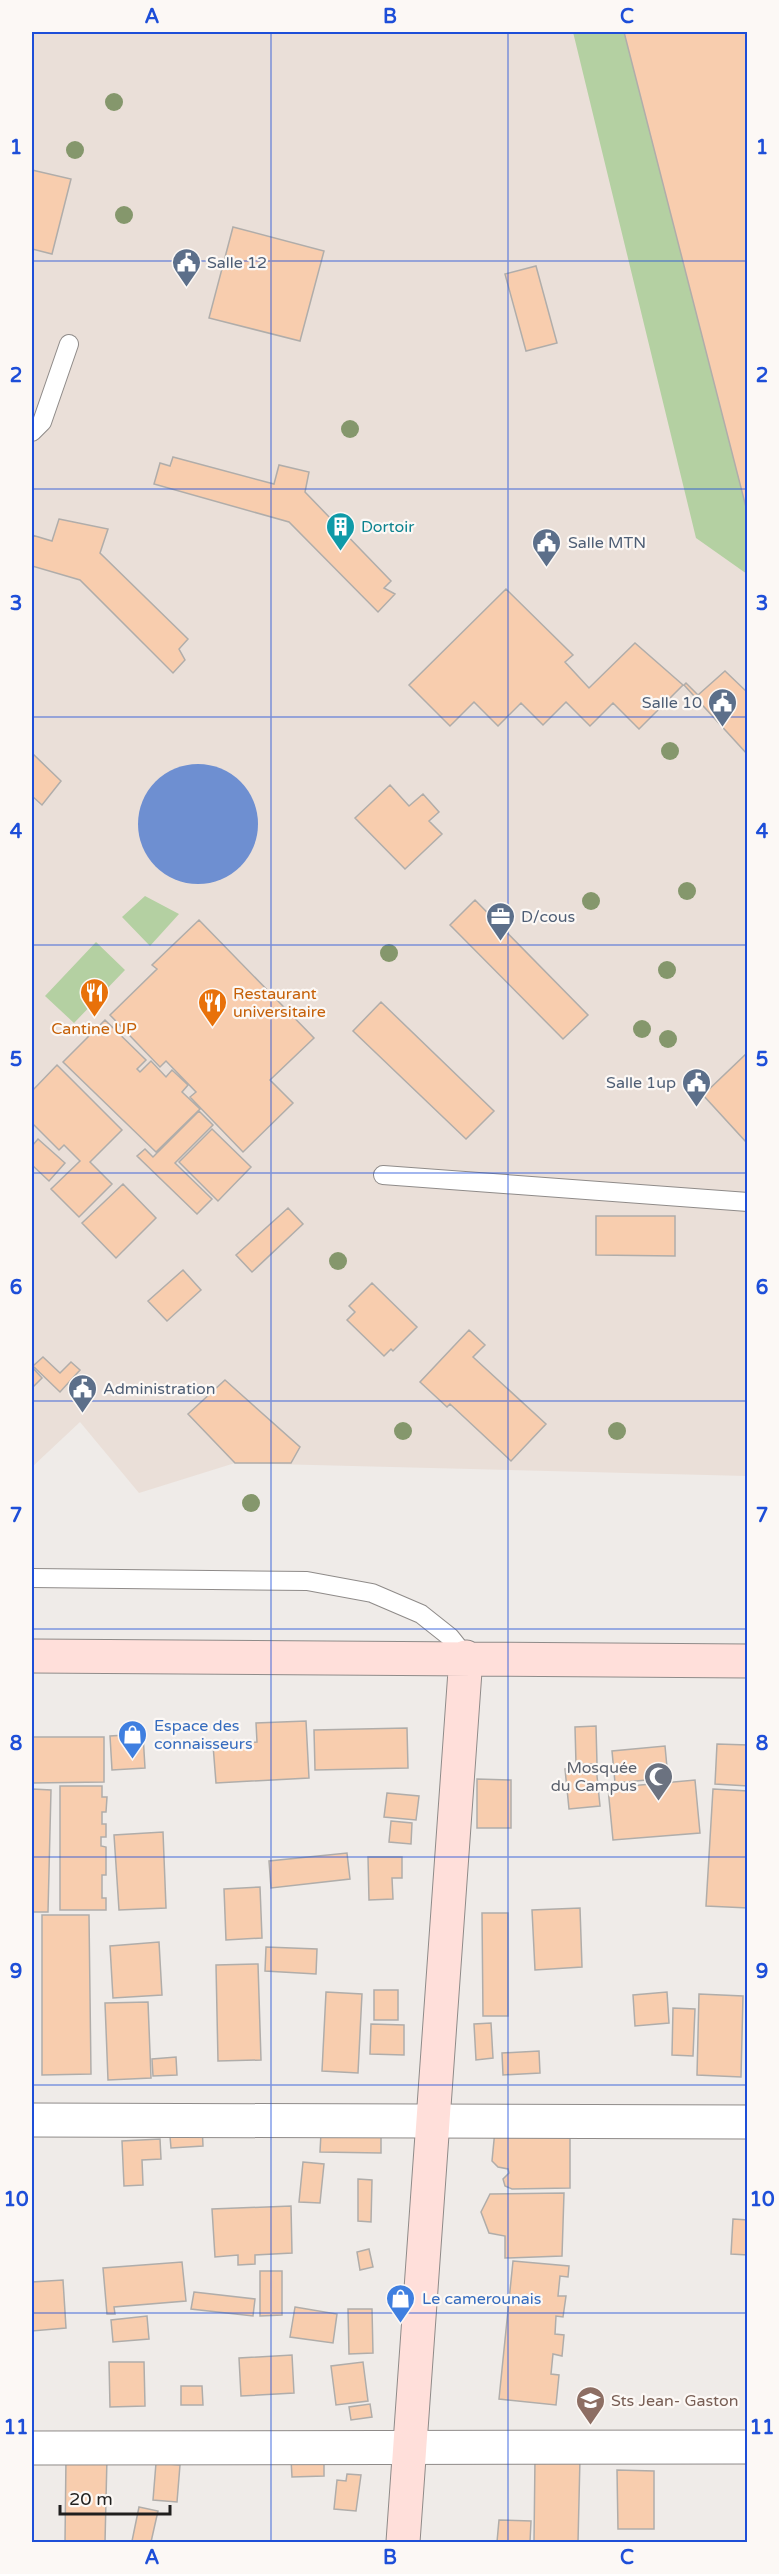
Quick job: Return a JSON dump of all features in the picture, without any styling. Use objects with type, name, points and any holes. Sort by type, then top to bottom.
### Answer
[{"type":"street","points":[[32,1656],[466,1657],[747,1661]]},
{"type":"street","points":[[403,2542],[466,1657]]},
{"type":"street","points":[[32,2120],[747,2122]]},
{"type":"street","points":[[32,2448],[747,2447]]},
{"type":"lane","points":[[32,432],[42,422],[69,344]]},
{"type":"lane","points":[[383,1175],[747,1202]]},
{"type":"lane","points":[[32,1578],[307,1581],[372,1593],[422,1614],[450,1637],[466,1657]]},
{"type":"shaded area","points":[[32,32],[747,32],[747,1476],[235,1463],[139,1493],[80,1422],[32,1467]]},
{"type":"green space","points":[[573,32],[747,32],[747,574],[696,538]]},
{"type":"green space","points":[[145,896],[179,914],[150,946],[122,917]]},
{"type":"green space","points":[[96,942],[125,970],[74,1023],[45,996]]},
{"type":"water","points":[[198,764],[221,768],[240,782],[254,801],[258,824],[254,847],[240,866],[221,880],[198,884],[175,880],[156,866],[142,847],[138,824],[142,801],[156,782],[175,768]]},
{"type":"building","points":[[624,32],[748,32],[748,515]]},
{"type":"building","points":[[32,170],[71,179],[52,254],[32,249]]},
{"type":"building","points":[[233,227],[324,251],[300,341],[209,318]]},
{"type":"building","points":[[536,266],[557,343],[526,351],[505,274]]},
{"type":"building","name":"Dortoir","points":[[173,457],[274,484],[279,465],[309,472],[305,492],[391,581],[384,588],[395,594],[378,612],[289,522],[154,484],[160,463],[170,466]]},
{"type":"building","points":[[59,519],[108,529],[100,553],[188,639],[179,649],[185,660],[173,673],[80,580],[32,566],[32,535],[52,541]]},
{"type":"building","points":[[506,589],[573,655],[565,662],[589,688],[635,643],[683,685],[639,729],[613,703],[590,726],[566,702],[543,725],[521,703],[498,726],[474,702],[450,726],[409,685]]},
{"type":"building","points":[[725,671],[748,693],[748,755],[684,685],[686,683],[698,695]]},
{"type":"building","points":[[32,753],[61,781],[42,805],[32,796]]},
{"type":"building","points":[[390,785],[409,806],[423,794],[439,812],[429,821],[442,834],[405,869],[355,818]]},
{"type":"building","points":[[475,900],[588,1015],[563,1039],[450,925]]},
{"type":"building","name":"Restaurant universitaire","points":[[199,920],[314,1038],[270,1080],[293,1103],[243,1152],[190,1097],[196,1092],[166,1061],[160,1067],[110,1015],[157,969],[152,965]]},
{"type":"building","points":[[381,1002],[494,1111],[466,1139],[353,1031]]},
{"type":"building","points":[[105,1020],[146,1060],[137,1069],[140,1072],[151,1061],[166,1077],[172,1070],[188,1085],[182,1092],[200,1109],[156,1152],[63,1062]]},
{"type":"building","points":[[746,1054],[748,1055],[747,1143],[703,1095]]},
{"type":"building","points":[[57,1065],[122,1130],[90,1162],[112,1184],[79,1217],[51,1189],[80,1161],[64,1145],[59,1150],[32,1123],[32,1091]]},
{"type":"building","points":[[199,1111],[213,1125],[175,1163],[212,1199],[197,1214],[137,1156],[145,1149],[153,1157]]},
{"type":"building","points":[[212,1129],[251,1167],[218,1201],[179,1162]]},
{"type":"building","points":[[38,1139],[65,1163],[49,1181],[32,1165],[32,1146]]},
{"type":"building","points":[[123,1184],[156,1218],[116,1258],[82,1223]]},
{"type":"building","points":[[288,1208],[303,1224],[252,1272],[236,1255]]},
{"type":"building","points":[[596,1216],[675,1216],[675,1256],[596,1255]]},
{"type":"building","points":[[183,1270],[201,1290],[167,1321],[148,1301]]},
{"type":"building","points":[[372,1283],[417,1327],[393,1351],[391,1349],[384,1356],[347,1320],[355,1312],[349,1306]]},
{"type":"building","points":[[469,1330],[485,1345],[473,1357],[546,1424],[511,1461],[450,1404],[447,1407],[420,1382]]},
{"type":"building","points":[[43,1357],[60,1373],[71,1362],[80,1370],[60,1392],[33,1366]]},
{"type":"building","points":[[32,1367],[42,1378],[32,1388]]},
{"type":"building","points":[[225,1380],[300,1447],[291,1463],[235,1463],[188,1414]]},
{"type":"building","points":[[306,1721],[309,1778],[216,1783],[213,1745],[257,1742],[256,1723]]},
{"type":"building","points":[[596,1726],[597,1764],[576,1764],[575,1727]]},
{"type":"building","points":[[407,1728],[408,1768],[315,1770],[314,1730]]},
{"type":"building","points":[[143,1734],[145,1768],[112,1770],[110,1736]]},
{"type":"building","points":[[32,1737],[104,1737],[104,1782],[32,1783]]},
{"type":"building","points":[[717,1744],[748,1745],[748,1786],[715,1784]]},
{"type":"building","points":[[665,1746],[668,1778],[615,1783],[612,1751]]},
{"type":"building","points":[[596,1766],[600,1806],[569,1809],[565,1769]]},
{"type":"building","points":[[477,1779],[511,1780],[511,1828],[477,1828]]},
{"type":"building","name":"Mosquée du Campus","points":[[695,1780],[700,1833],[613,1840],[608,1788]]},
{"type":"building","points":[[60,1786],[102,1786],[102,1797],[107,1797],[106,1812],[102,1812],[102,1824],[106,1824],[106,1837],[101,1837],[101,1846],[106,1847],[106,1875],[102,1875],[102,1898],[106,1898],[106,1910],[60,1910]]},
{"type":"building","points":[[32,1789],[51,1790],[48,1912],[32,1912]]},
{"type":"building","points":[[713,1789],[748,1791],[748,1908],[706,1906]]},
{"type":"building","points":[[387,1793],[419,1796],[416,1820],[384,1817]]},
{"type":"building","points":[[391,1821],[412,1823],[411,1844],[389,1842]]},
{"type":"building","points":[[163,1832],[166,1908],[119,1910],[114,1835]]},
{"type":"building","points":[[347,1853],[350,1879],[271,1888],[269,1861]]},
{"type":"building","points":[[368,1857],[402,1857],[402,1878],[392,1878],[393,1899],[369,1900]]},
{"type":"building","points":[[260,1887],[262,1938],[226,1940],[224,1889]]},
{"type":"building","points":[[580,1908],[582,1967],[535,1970],[532,1910]]},
{"type":"building","points":[[482,1913],[508,1913],[508,2016],[483,2016]]},
{"type":"building","points":[[42,1915],[89,1915],[91,2074],[42,2075]]},
{"type":"building","points":[[159,1942],[162,1995],[113,1998],[110,1946]]},
{"type":"building","points":[[266,1947],[317,1949],[316,1974],[265,1971]]},
{"type":"building","points":[[258,1964],[261,2060],[218,2061],[216,1965]]},
{"type":"building","points":[[374,1990],[398,1990],[398,2020],[374,2020]]},
{"type":"building","points":[[326,1992],[362,1994],[358,2073],[322,2071]]},
{"type":"building","points":[[667,1992],[669,2023],[635,2026],[633,1995]]},
{"type":"building","points":[[699,1994],[743,1996],[741,2077],[697,2075]]},
{"type":"building","points":[[148,2002],[151,2078],[108,2080],[105,2003]]},
{"type":"building","points":[[673,2008],[695,2009],[693,2056],[672,2055]]},
{"type":"building","points":[[491,2023],[493,2058],[476,2060],[474,2024]]},
{"type":"building","points":[[371,2024],[404,2025],[404,2055],[370,2054]]},
{"type":"building","points":[[539,2051],[540,2073],[503,2075],[502,2053]]},
{"type":"building","points":[[176,2057],[177,2075],[153,2076],[152,2059]]},
{"type":"building","points":[[202,2124],[203,2146],[171,2148],[169,2125]]},
{"type":"building","points":[[570,2129],[570,2188],[512,2189],[505,2186],[503,2179],[509,2173],[508,2169],[498,2167],[492,2161],[495,2130]]},
{"type":"building","points":[[321,2133],[381,2135],[381,2153],[320,2152]]},
{"type":"building","points":[[160,2139],[161,2159],[142,2160],[143,2185],[124,2186],[122,2141]]},
{"type":"building","points":[[303,2162],[324,2164],[320,2203],[299,2202]]},
{"type":"building","points":[[358,2179],[372,2180],[371,2222],[358,2221]]},
{"type":"building","points":[[564,2193],[562,2256],[505,2258],[505,2236],[489,2233],[481,2212],[490,2194]]},
{"type":"building","points":[[291,2206],[292,2253],[255,2255],[255,2264],[238,2265],[238,2255],[215,2257],[212,2209]]},
{"type":"building","points":[[733,2219],[748,2220],[748,2255],[731,2254]]},
{"type":"building","points":[[369,2249],[373,2267],[360,2270],[357,2252]]},
{"type":"building","points":[[513,2261],[569,2266],[568,2277],[560,2276],[558,2296],[566,2296],[563,2317],[556,2316],[555,2334],[564,2335],[562,2356],[553,2354],[551,2374],[559,2375],[556,2405],[499,2399]]},
{"type":"building","points":[[182,2262],[186,2301],[114,2307],[115,2314],[107,2314],[103,2268]]},
{"type":"building","points":[[260,2271],[282,2271],[282,2315],[260,2316]]},
{"type":"building","points":[[63,2280],[66,2328],[32,2331],[32,2282]]},
{"type":"building","points":[[194,2292],[255,2299],[253,2316],[191,2309]]},
{"type":"building","points":[[295,2307],[337,2314],[333,2343],[290,2337]]},
{"type":"building","points":[[348,2309],[372,2309],[373,2353],[349,2354]]},
{"type":"building","points":[[147,2316],[149,2339],[113,2342],[111,2320]]},
{"type":"building","points":[[292,2355],[294,2393],[241,2396],[239,2358]]},
{"type":"building","points":[[109,2362],[144,2362],[145,2406],[110,2407]]},
{"type":"building","points":[[363,2362],[368,2401],[336,2405],[331,2366]]},
{"type":"building","points":[[181,2386],[202,2386],[203,2405],[181,2405]]},
{"type":"building","points":[[370,2404],[372,2417],[351,2420],[349,2407]]},
{"type":"building","points":[[66,2457],[107,2457],[105,2542],[65,2542]]},
{"type":"building","points":[[324,2458],[324,2476],[292,2477],[291,2459]]},
{"type":"building","points":[[535,2458],[580,2458],[578,2542],[534,2542]]},
{"type":"building","points":[[156,2463],[180,2465],[177,2502],[153,2500]]},
{"type":"building","points":[[617,2470],[654,2471],[654,2529],[618,2529]]},
{"type":"building","points":[[347,2474],[361,2475],[356,2511],[334,2509],[337,2480],[346,2481]]},
{"type":"building","points":[[139,2507],[158,2511],[151,2542],[132,2541]]},
{"type":"building","points":[[499,2520],[531,2521],[530,2542],[497,2542]]},
{"type":"place","name":"Salle 12","points":[[186,288]]},
{"type":"place","name":"Dortoir","points":[[340,552]]},
{"type":"place","name":"Salle MTN","points":[[547,568]]},
{"type":"place","name":"Salle 10","points":[[723,728]]},
{"type":"place","name":"D/cous","points":[[500,942]]},
{"type":"place","name":"Cantine UP","points":[[94,1018]]},
{"type":"place","name":"Restaurant universitaire","points":[[212,1028]]},
{"type":"place","name":"Salle 1up","points":[[697,1108]]},
{"type":"place","name":"Administration","points":[[82,1414]]},
{"type":"place","name":"Espace des connaisseurs","points":[[133,1760]]},
{"type":"place","name":"Mosquée du Campus","points":[[658,1802]]},
{"type":"place","name":"Le camerounais","points":[[401,2324]]},
{"type":"place","name":"Sts Jean- Gaston","points":[[590,2426]]}]
